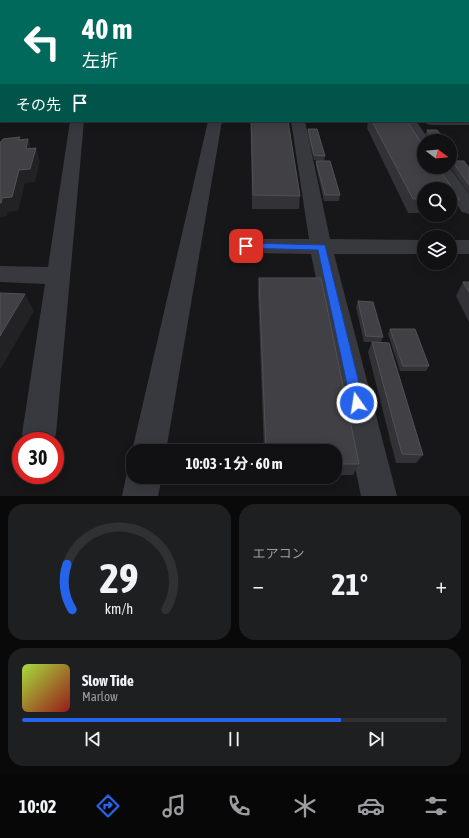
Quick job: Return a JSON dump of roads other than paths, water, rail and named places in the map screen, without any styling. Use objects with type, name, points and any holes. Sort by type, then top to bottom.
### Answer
[{"type":"street","points":[[39,432],[77,122]]},
{"type":"street","points":[[150,444],[215,122]]},
{"type":"street","points":[[298,122],[321,247],[379,496]]},
{"type":"street","points":[[410,122],[418,134]]},
{"type":"street","points":[[445,174],[469,208]]},
{"type":"street","points":[[246,246],[417,247]]},
{"type":"street","points":[[457,247],[469,247]]},
{"type":"street","points":[[0,274],[58,276]]},
{"type":"street","points":[[140,496],[143,484]]}]
